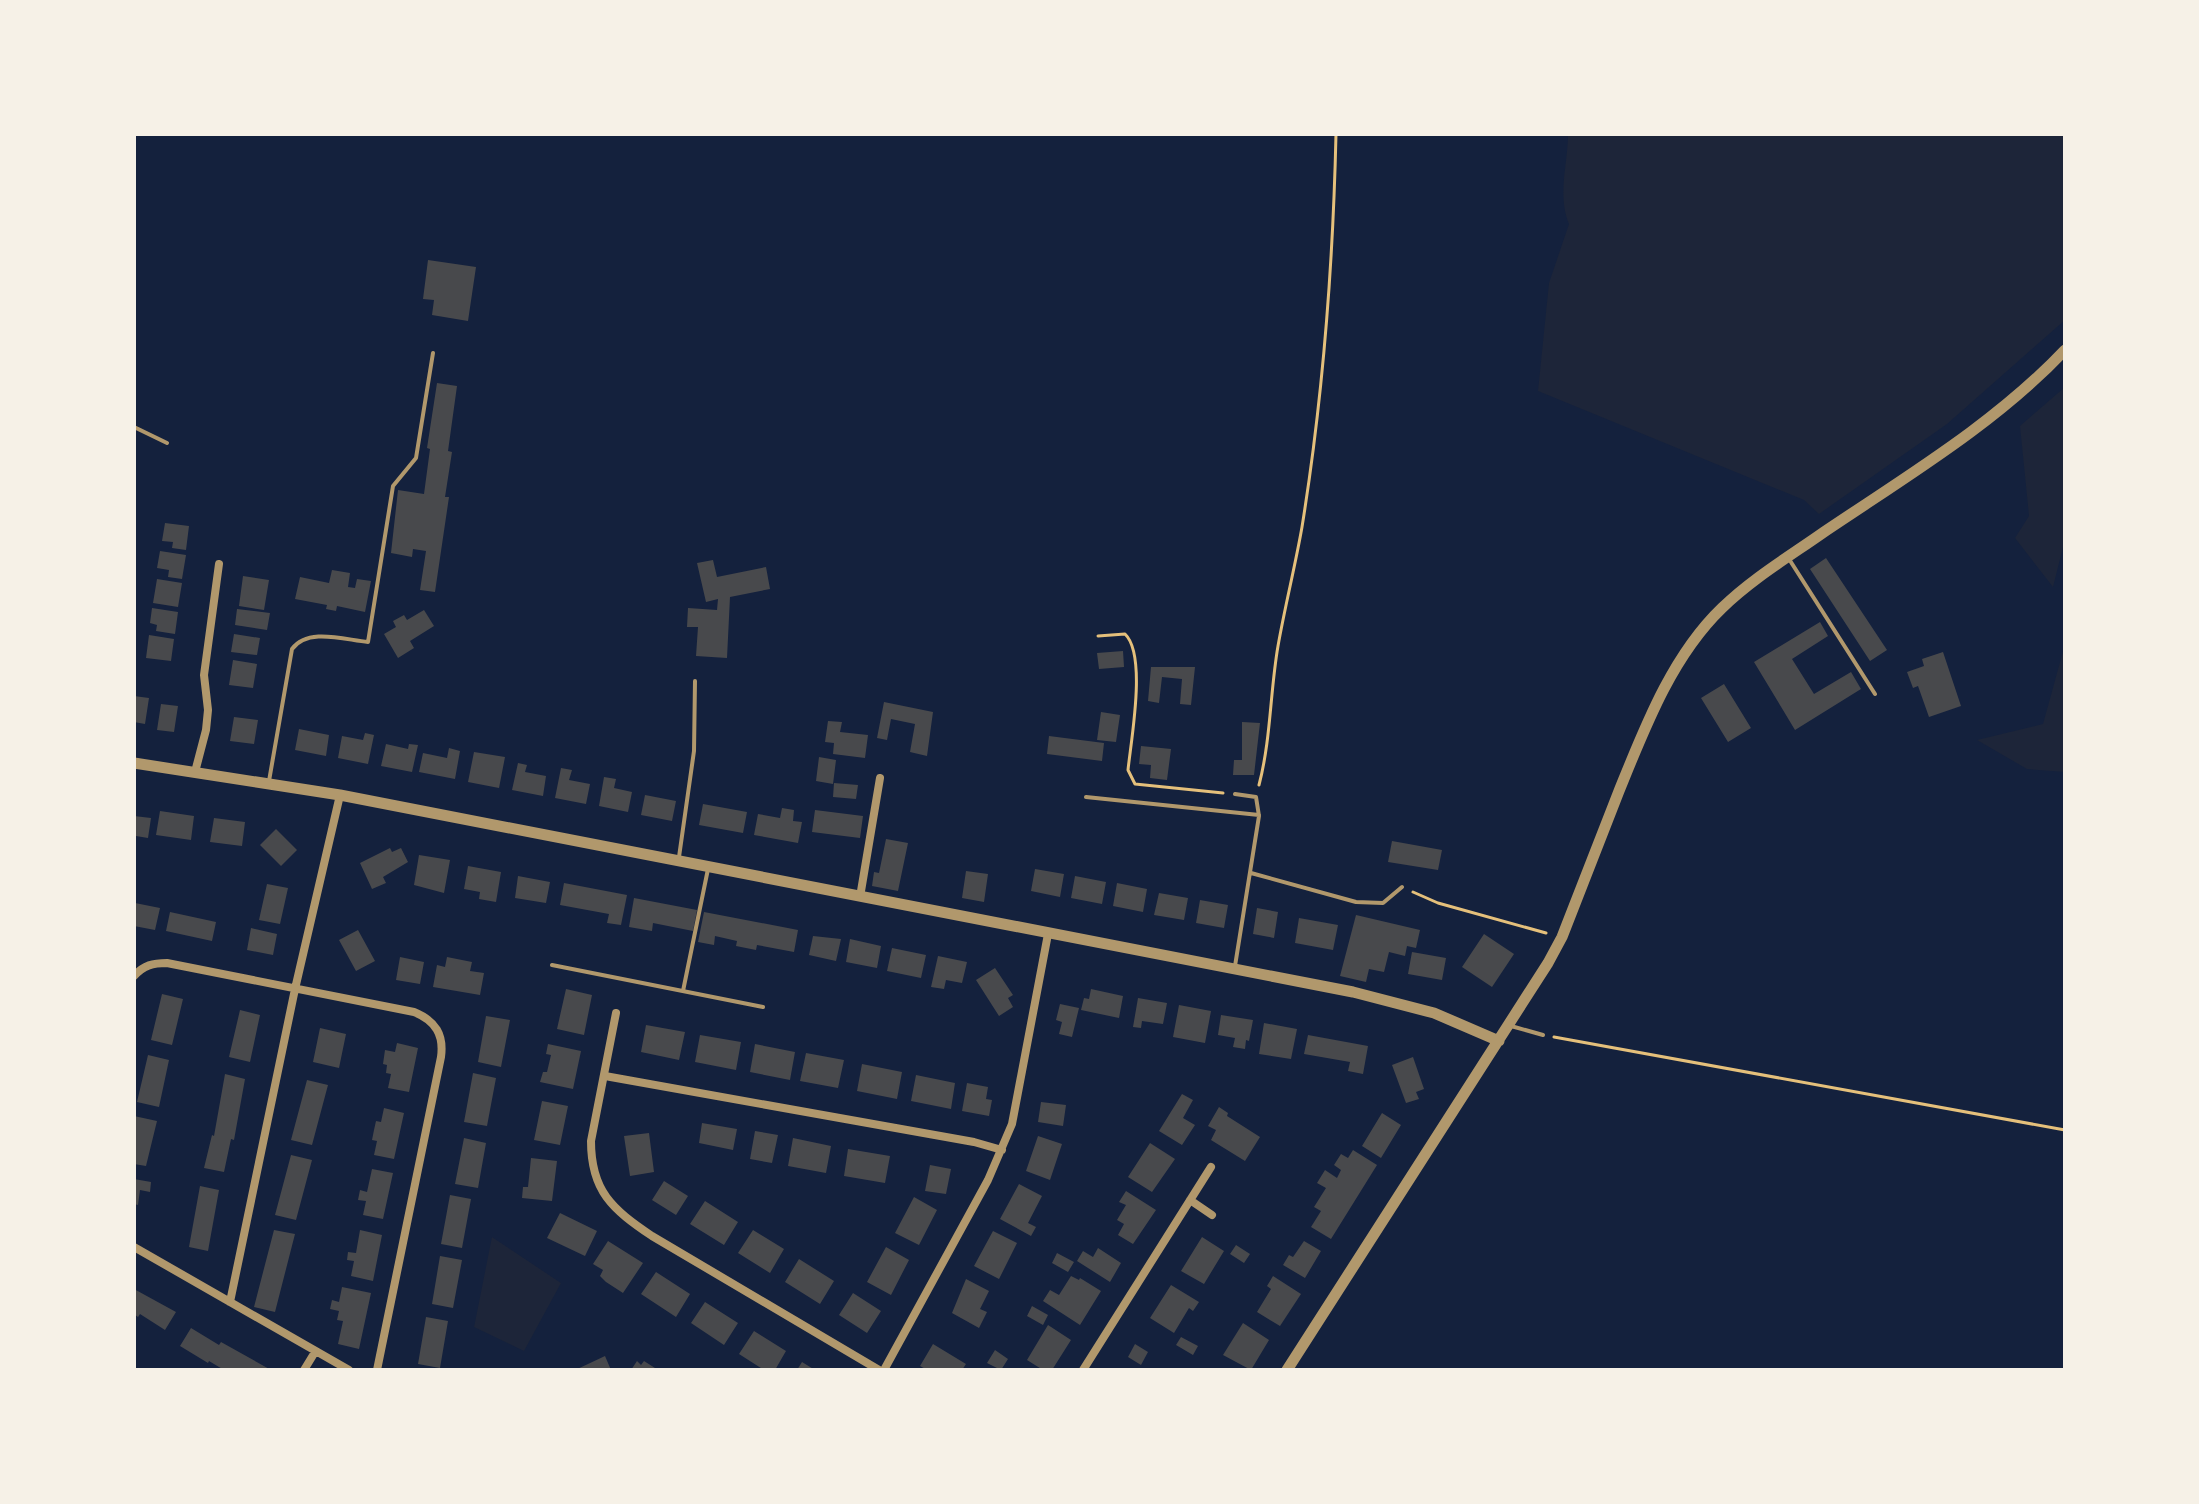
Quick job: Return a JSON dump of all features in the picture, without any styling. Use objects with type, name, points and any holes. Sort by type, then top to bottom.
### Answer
[{"type":"street","points":[[1287,1370],[1499,1041],[1562,937],[1633,757],[1667,684],[1695,638],[1723,607],[1788,557],[1957,442],[2036,380],[2065,350]]},
{"type":"street","points":[[195,772],[206,730],[208,710],[204,675],[219,564]]},
{"type":"street","points":[[134,763],[340,795],[1353,992],[1434,1013],[1499,1041]]},
{"type":"street","points":[[860,897],[880,778]]},
{"type":"street","points":[[230,1302],[295,989],[340,795]]},
{"type":"street","points":[[616,1013],[591,1141],[591,1159],[603,1196],[632,1223],[652,1236],[882,1370],[1002,1150],[1012,1124],[1048,934]]},
{"type":"street","points":[[134,976],[143,967],[167,963],[414,1012],[433,1023],[440,1032],[443,1044],[377,1370]]},
{"type":"street","points":[[605,1076],[974,1142],[1002,1150]]},
{"type":"street","points":[[1083,1370],[1211,1167]]},
{"type":"street","points":[[1190,1200],[1212,1215]]},
{"type":"street","points":[[134,1247],[349,1370]]},
{"type":"street","points":[[304,1370],[315,1352]]},
{"type":"lane","points":[[268,784],[292,649],[297,642],[313,636],[368,642],[393,486],[416,458],[433,353]]},
{"type":"lane","points":[[134,427],[167,443]]},
{"type":"lane","points":[[1788,557],[1875,694]]},
{"type":"lane","points":[[678,861],[694,751],[695,681]]},
{"type":"lane","points":[[1235,794],[1256,797],[1259,816],[1235,969]]},
{"type":"lane","points":[[1086,797],[1259,816]]},
{"type":"lane","points":[[683,991],[709,866]]},
{"type":"lane","points":[[1251,873],[1356,902],[1383,903],[1402,887]]},
{"type":"lane","points":[[552,965],[763,1007]]},
{"type":"lane","points":[[1508,1026],[1543,1035]]},
{"type":"path","points":[[1256,797],[1268,738],[1277,649],[1302,529],[1323,377],[1336,134]]},
{"type":"path","points":[[1098,636],[1125,634],[1132,640],[1137,670],[1128,770],[1135,784],[1235,794]]},
{"type":"path","points":[[1402,887],[1438,903],[1562,937]]},
{"type":"path","points":[[1543,1035],[2065,1130]]},
{"type":"shaded area","points":[[1568,134],[2065,134],[2065,320],[1947,424],[1819,514],[1804,500],[1538,391],[1549,283],[1569,224],[1563,191]]},
{"type":"shaded area","points":[[2065,387],[2065,539],[2053,587],[2015,538],[2029,516],[2020,426]]},
{"type":"shaded area","points":[[2065,644],[2065,772],[2027,769],[1977,740],[2043,724]]},
{"type":"shaded area","points":[[492,1237],[561,1283],[524,1351],[474,1327]]},
{"type":"building","points":[[428,260],[476,267],[468,321],[432,315],[434,300],[423,299]]},
{"type":"building","points":[[437,383],[457,386],[448,451],[452,452],[445,497],[449,497],[435,592],[420,590],[426,551],[413,549],[412,557],[391,553],[398,490],[424,494]]},
{"type":"building","points":[[165,523],[189,526],[186,550],[172,548],[173,542],[162,541]]},
{"type":"building","points":[[160,551],[186,555],[182,579],[168,577],[169,570],[157,568]]},
{"type":"building","points":[[1826,558],[1887,650],[1870,661],[1810,569]]},
{"type":"building","points":[[713,560],[717,577],[766,567],[770,589],[730,597],[727,658],[696,656],[698,627],[687,627],[688,608],[717,610],[718,599],[706,602],[697,563]]},
{"type":"building","points":[[332,570],[350,573],[348,587],[355,588],[357,579],[371,581],[365,612],[337,606],[336,611],[326,609],[327,605],[295,599],[300,577],[329,583]]},
{"type":"building","points":[[243,576],[269,580],[264,610],[239,606]]},
{"type":"building","points":[[157,579],[182,583],[178,607],[153,603]]},
{"type":"building","points":[[152,608],[178,612],[175,634],[156,631],[157,625],[150,623]]},
{"type":"building","points":[[237,609],[270,613],[267,630],[235,625]]},
{"type":"building","points":[[424,610],[434,626],[410,641],[414,648],[398,658],[384,634],[396,627],[393,621],[404,615],[407,620]]},
{"type":"building","points":[[1820,622],[1828,636],[1792,659],[1814,694],[1851,672],[1861,689],[1795,730],[1754,662]]},
{"type":"building","points":[[234,634],[260,638],[257,655],[231,652]]},
{"type":"building","points":[[149,635],[174,639],[171,661],[146,658]]},
{"type":"building","points":[[1123,651],[1124,667],[1099,669],[1097,653]]},
{"type":"building","points":[[1943,652],[1961,706],[1929,717],[1918,686],[1913,688],[1907,672],[1924,666],[1922,659]]},
{"type":"building","points":[[233,660],[257,664],[253,688],[229,685]]},
{"type":"building","points":[[1151,667],[1195,667],[1191,705],[1180,704],[1182,679],[1162,677],[1159,703],[1148,701]]},
{"type":"building","points":[[1724,684],[1751,728],[1728,742],[1701,698]]},
{"type":"building","points":[[134,696],[149,698],[145,724],[134,722]]},
{"type":"building","points":[[884,702],[933,712],[927,756],[910,752],[915,724],[891,719],[887,740],[877,738]]},
{"type":"building","points":[[161,704],[178,706],[174,732],[157,730]]},
{"type":"building","points":[[1101,712],[1120,715],[1116,742],[1097,740]]},
{"type":"building","points":[[234,717],[258,720],[254,744],[230,741]]},
{"type":"building","points":[[828,721],[842,722],[840,732],[868,735],[865,758],[833,754],[834,743],[825,742]]},
{"type":"building","points":[[1242,722],[1260,723],[1254,775],[1233,775],[1234,760],[1242,760]]},
{"type":"building","points":[[299,729],[329,735],[326,756],[295,750]]},
{"type":"building","points":[[365,733],[374,735],[368,764],[338,758],[342,736],[363,740]]},
{"type":"building","points":[[1049,736],[1104,743],[1102,761],[1047,754]]},
{"type":"building","points":[[386,744],[408,749],[409,744],[418,745],[412,772],[381,766]]},
{"type":"building","points":[[1141,746],[1171,749],[1167,780],[1150,778],[1151,765],[1139,764]]},
{"type":"building","points":[[449,748],[460,751],[455,779],[419,772],[423,753],[447,758]]},
{"type":"building","points":[[474,752],[505,757],[499,788],[468,782]]},
{"type":"building","points":[[819,757],[836,760],[833,784],[816,781]]},
{"type":"building","points":[[518,763],[527,765],[525,772],[546,776],[543,796],[512,790]]},
{"type":"building","points":[[561,768],[572,770],[569,780],[590,784],[586,804],[555,798]]},
{"type":"building","points":[[604,777],[616,779],[614,788],[632,792],[628,812],[599,806]]},
{"type":"building","points":[[834,783],[858,785],[856,799],[833,797]]},
{"type":"building","points":[[645,795],[676,801],[672,821],[641,815]]},
{"type":"building","points":[[703,804],[747,812],[743,833],[699,825]]},
{"type":"building","points":[[782,808],[794,810],[793,821],[802,822],[798,843],[754,835],[758,814],[780,818]]},
{"type":"building","points":[[815,810],[863,816],[860,838],[812,832]]},
{"type":"building","points":[[160,811],[194,816],[191,840],[156,835]]},
{"type":"building","points":[[134,816],[151,818],[148,838],[136,836]]},
{"type":"building","points":[[214,818],[245,822],[242,846],[210,842]]},
{"type":"building","points":[[276,829],[297,850],[281,866],[260,845]]},
{"type":"building","points":[[886,839],[908,843],[898,891],[872,886],[874,872],[879,873]]},
{"type":"building","points":[[1392,841],[1442,850],[1438,870],[1388,862]]},
{"type":"building","points":[[390,848],[392,852],[401,848],[408,862],[383,877],[386,883],[372,889],[360,863]]},
{"type":"building","points":[[419,855],[450,860],[444,893],[414,885]]},
{"type":"building","points":[[468,866],[501,872],[496,902],[479,899],[480,892],[464,889]]},
{"type":"building","points":[[1035,869],[1064,874],[1060,897],[1031,891]]},
{"type":"building","points":[[966,871],[988,874],[984,902],[962,898]]},
{"type":"building","points":[[518,876],[550,882],[546,903],[515,898]]},
{"type":"building","points":[[1075,876],[1106,882],[1102,904],[1071,898]]},
{"type":"building","points":[[564,883],[627,895],[621,925],[607,923],[609,914],[560,905]]},
{"type":"building","points":[[1117,883],[1147,889],[1143,912],[1113,906]]},
{"type":"building","points":[[267,884],[288,888],[280,924],[259,920]]},
{"type":"building","points":[[1159,893],[1188,898],[1184,920],[1154,915]]},
{"type":"building","points":[[634,898],[697,910],[693,931],[653,923],[652,931],[629,927]]},
{"type":"building","points":[[1200,900],[1228,905],[1224,928],[1196,923]]},
{"type":"building","points":[[135,903],[160,908],[155,930],[134,926]]},
{"type":"building","points":[[1257,908],[1278,912],[1274,938],[1253,934]]},
{"type":"building","points":[[170,912],[216,922],[212,941],[166,931]]},
{"type":"building","points":[[704,912],[798,930],[794,952],[757,945],[756,950],[736,946],[737,941],[715,936],[714,945],[698,942]]},
{"type":"building","points":[[1356,915],[1420,930],[1416,948],[1407,946],[1405,956],[1389,952],[1384,972],[1369,969],[1366,982],[1340,976]]},
{"type":"building","points":[[1299,918],[1338,925],[1333,950],[1295,943]]},
{"type":"building","points":[[251,928],[277,934],[273,955],[247,950]]},
{"type":"building","points":[[358,930],[375,961],[356,971],[339,940]]},
{"type":"building","points":[[1484,934],[1514,954],[1492,987],[1462,967]]},
{"type":"building","points":[[813,936],[841,939],[836,961],[809,955]]},
{"type":"building","points":[[850,939],[881,946],[877,968],[846,962]]},
{"type":"building","points":[[892,948],[926,955],[921,978],[887,971]]},
{"type":"building","points":[[1412,952],[1446,958],[1442,980],[1408,974]]},
{"type":"building","points":[[938,956],[967,962],[962,983],[946,980],[944,989],[931,987]]},
{"type":"building","points":[[400,957],[424,962],[420,984],[396,980]]},
{"type":"building","points":[[447,957],[472,962],[470,971],[484,973],[480,995],[433,987],[437,965],[445,967]]},
{"type":"building","points":[[995,968],[1013,995],[1008,998],[1013,1007],[999,1016],[976,980]]},
{"type":"building","points":[[566,989],[592,995],[584,1035],[557,1029]]},
{"type":"building","points":[[1091,989],[1123,996],[1119,1018],[1081,1010],[1084,998],[1089,999]]},
{"type":"building","points":[[162,994],[183,999],[172,1045],[151,1040]]},
{"type":"building","points":[[1138,998],[1167,1003],[1163,1024],[1142,1021],[1141,1028],[1133,1027]]},
{"type":"building","points":[[1060,1004],[1079,1008],[1072,1037],[1059,1034],[1062,1022],[1056,1020]]},
{"type":"building","points":[[1179,1005],[1211,1011],[1205,1043],[1173,1037]]},
{"type":"building","points":[[240,1010],[260,1015],[250,1062],[229,1057]]},
{"type":"building","points":[[1221,1015],[1253,1020],[1245,1049],[1233,1047],[1235,1038],[1218,1035]]},
{"type":"building","points":[[486,1016],[510,1020],[501,1067],[478,1062]]},
{"type":"building","points":[[1264,1023],[1297,1029],[1291,1059],[1259,1054]]},
{"type":"building","points":[[646,1025],[685,1032],[679,1060],[641,1052]]},
{"type":"building","points":[[320,1028],[346,1034],[339,1068],[313,1062]]},
{"type":"building","points":[[700,1035],[741,1042],[736,1070],[695,1062]]},
{"type":"building","points":[[1308,1035],[1368,1046],[1363,1074],[1348,1071],[1350,1062],[1304,1054]]},
{"type":"building","points":[[397,1043],[418,1048],[409,1092],[388,1088],[391,1074],[386,1073],[387,1065],[383,1064],[385,1050],[395,1052]]},
{"type":"building","points":[[548,1044],[581,1051],[573,1089],[540,1082],[543,1072],[547,1072],[551,1055],[546,1054]]},
{"type":"building","points":[[755,1044],[795,1052],[790,1080],[750,1072]]},
{"type":"building","points":[[806,1053],[844,1060],[838,1088],[800,1081]]},
{"type":"building","points":[[148,1055],[169,1060],[159,1107],[137,1102]]},
{"type":"building","points":[[1413,1057],[1424,1089],[1416,1092],[1419,1099],[1406,1103],[1392,1065]]},
{"type":"building","points":[[862,1064],[902,1072],[897,1099],[857,1091]]},
{"type":"building","points":[[473,1073],[496,1078],[487,1126],[464,1122]]},
{"type":"building","points":[[225,1074],[245,1079],[234,1140],[231,1139],[224,1172],[204,1168],[214,1136]]},
{"type":"building","points":[[916,1075],[955,1083],[951,1109],[911,1101]]},
{"type":"building","points":[[307,1080],[328,1085],[312,1145],[291,1140]]},
{"type":"building","points":[[967,1083],[988,1087],[986,1099],[992,1100],[989,1116],[962,1111]]},
{"type":"building","points":[[1182,1094],[1193,1100],[1183,1118],[1195,1125],[1182,1145],[1159,1131]]},
{"type":"building","points":[[542,1101],[568,1106],[560,1145],[534,1140]]},
{"type":"building","points":[[1041,1102],[1066,1105],[1063,1126],[1038,1122]]},
{"type":"building","points":[[1219,1107],[1228,1113],[1227,1116],[1260,1137],[1245,1161],[1211,1140],[1216,1130],[1208,1126]]},
{"type":"building","points":[[384,1108],[404,1113],[394,1159],[374,1155],[377,1141],[372,1140],[374,1130],[376,1121],[381,1122]]},
{"type":"building","points":[[1382,1113],[1401,1125],[1381,1158],[1362,1146]]},
{"type":"building","points":[[134,1116],[157,1121],[146,1166],[134,1164]]},
{"type":"building","points":[[702,1123],[737,1129],[733,1150],[699,1143]]},
{"type":"building","points":[[755,1131],[778,1135],[772,1163],[750,1159]]},
{"type":"building","points":[[649,1133],[654,1172],[630,1176],[624,1136]]},
{"type":"building","points":[[1038,1136],[1062,1144],[1050,1180],[1026,1171]]},
{"type":"building","points":[[464,1138],[486,1143],[478,1188],[455,1184]]},
{"type":"building","points":[[793,1138],[831,1146],[826,1173],[788,1166]]},
{"type":"building","points":[[1150,1143],[1175,1159],[1152,1192],[1128,1177]]},
{"type":"building","points":[[848,1149],[890,1156],[885,1183],[844,1176]]},
{"type":"building","points":[[1353,1150],[1377,1165],[1331,1239],[1311,1227],[1321,1211],[1314,1207],[1326,1188],[1317,1183],[1325,1170],[1337,1178],[1341,1170],[1334,1165],[1341,1154],[1348,1158]]},
{"type":"building","points":[[291,1155],[312,1160],[296,1220],[275,1215]]},
{"type":"building","points":[[531,1158],[557,1161],[552,1201],[522,1198],[523,1187],[528,1187]]},
{"type":"building","points":[[930,1165],[951,1169],[946,1194],[925,1191]]},
{"type":"building","points":[[372,1169],[393,1173],[383,1219],[363,1215],[366,1201],[358,1200],[360,1190],[367,1192]]},
{"type":"building","points":[[134,1179],[151,1182],[150,1192],[140,1190],[138,1205],[134,1204]]},
{"type":"building","points":[[664,1181],[688,1196],[676,1215],[652,1200]]},
{"type":"building","points":[[1019,1184],[1042,1196],[1028,1223],[1036,1227],[1031,1236],[1000,1219]]},
{"type":"building","points":[[200,1186],[219,1190],[208,1251],[189,1247]]},
{"type":"building","points":[[1126,1191],[1156,1210],[1133,1244],[1118,1235],[1124,1224],[1117,1220],[1126,1205],[1119,1202]]},
{"type":"building","points":[[450,1195],[471,1199],[462,1248],[441,1244]]},
{"type":"building","points":[[914,1197],[937,1210],[919,1245],[895,1233]]},
{"type":"building","points":[[705,1201],[738,1222],[724,1245],[690,1224]]},
{"type":"building","points":[[560,1213],[597,1231],[585,1256],[547,1238]]},
{"type":"building","points":[[274,1230],[295,1234],[275,1312],[254,1307]]},
{"type":"building","points":[[360,1230],[382,1235],[373,1281],[351,1276],[354,1261],[347,1260],[348,1252],[356,1253]]},
{"type":"building","points":[[753,1230],[784,1249],[770,1273],[738,1253]]},
{"type":"building","points":[[993,1231],[1017,1243],[999,1279],[974,1266]]},
{"type":"building","points":[[1202,1237],[1224,1251],[1204,1284],[1181,1271]]},
{"type":"building","points":[[608,1241],[643,1263],[623,1293],[606,1282],[600,1276],[603,1270],[593,1264]]},
{"type":"building","points":[[1304,1241],[1321,1251],[1305,1278],[1283,1265]]},
{"type":"building","points":[[1236,1245],[1250,1254],[1244,1263],[1230,1254]]},
{"type":"building","points":[[886,1247],[909,1260],[891,1295],[867,1282]]},
{"type":"building","points":[[1098,1248],[1121,1263],[1110,1282],[1077,1261],[1083,1251],[1093,1257]]},
{"type":"building","points":[[1057,1253],[1074,1262],[1068,1272],[1052,1263]]},
{"type":"building","points":[[440,1256],[462,1260],[453,1308],[432,1304]]},
{"type":"building","points":[[799,1259],[834,1281],[820,1304],[785,1282]]},
{"type":"building","points":[[656,1272],[690,1294],[676,1317],[641,1294]]},
{"type":"building","points":[[1071,1276],[1101,1291],[1080,1325],[1043,1301],[1050,1290],[1059,1295]]},
{"type":"building","points":[[1273,1276],[1301,1294],[1280,1326],[1257,1312],[1271,1289],[1267,1286]]},
{"type":"building","points":[[966,1279],[989,1291],[980,1309],[987,1312],[979,1328],[952,1313]]},
{"type":"building","points":[[1171,1285],[1199,1302],[1193,1311],[1189,1308],[1174,1333],[1150,1318]]},
{"type":"building","points":[[342,1287],[371,1293],[359,1349],[338,1344],[343,1321],[337,1320],[339,1311],[330,1309],[332,1300],[339,1302]]},
{"type":"building","points":[[134,1289],[176,1312],[165,1330],[140,1314],[138,1317],[134,1314]]},
{"type":"building","points":[[853,1293],[881,1311],[867,1333],[839,1315]]},
{"type":"building","points":[[705,1302],[738,1323],[724,1345],[691,1323]]},
{"type":"building","points":[[1032,1306],[1048,1315],[1043,1325],[1027,1316]]},
{"type":"building","points":[[426,1317],[448,1321],[440,1368],[418,1364]]},
{"type":"building","points":[[1243,1323],[1269,1340],[1251,1370],[1223,1355]]},
{"type":"building","points":[[1048,1325],[1071,1340],[1052,1370],[1043,1370],[1027,1360]]},
{"type":"building","points":[[191,1328],[271,1370],[224,1370],[208,1363],[180,1346]]},
{"type":"building","points":[[754,1331],[786,1351],[775,1370],[764,1370],[739,1354]]},
{"type":"building","points":[[1181,1337],[1198,1346],[1193,1355],[1176,1345]]},
{"type":"building","points":[[933,1344],[966,1364],[962,1370],[927,1370],[920,1366]]},
{"type":"building","points":[[1135,1344],[1148,1352],[1141,1365],[1128,1357]]},
{"type":"building","points":[[995,1350],[1008,1359],[1001,1370],[987,1363]]},
{"type":"building","points":[[605,1356],[611,1370],[575,1370],[588,1364]]},
{"type":"building","points":[[637,1361],[641,1365],[644,1361],[655,1368],[631,1370]]},
{"type":"building","points":[[802,1362],[815,1370],[797,1370]]}]
